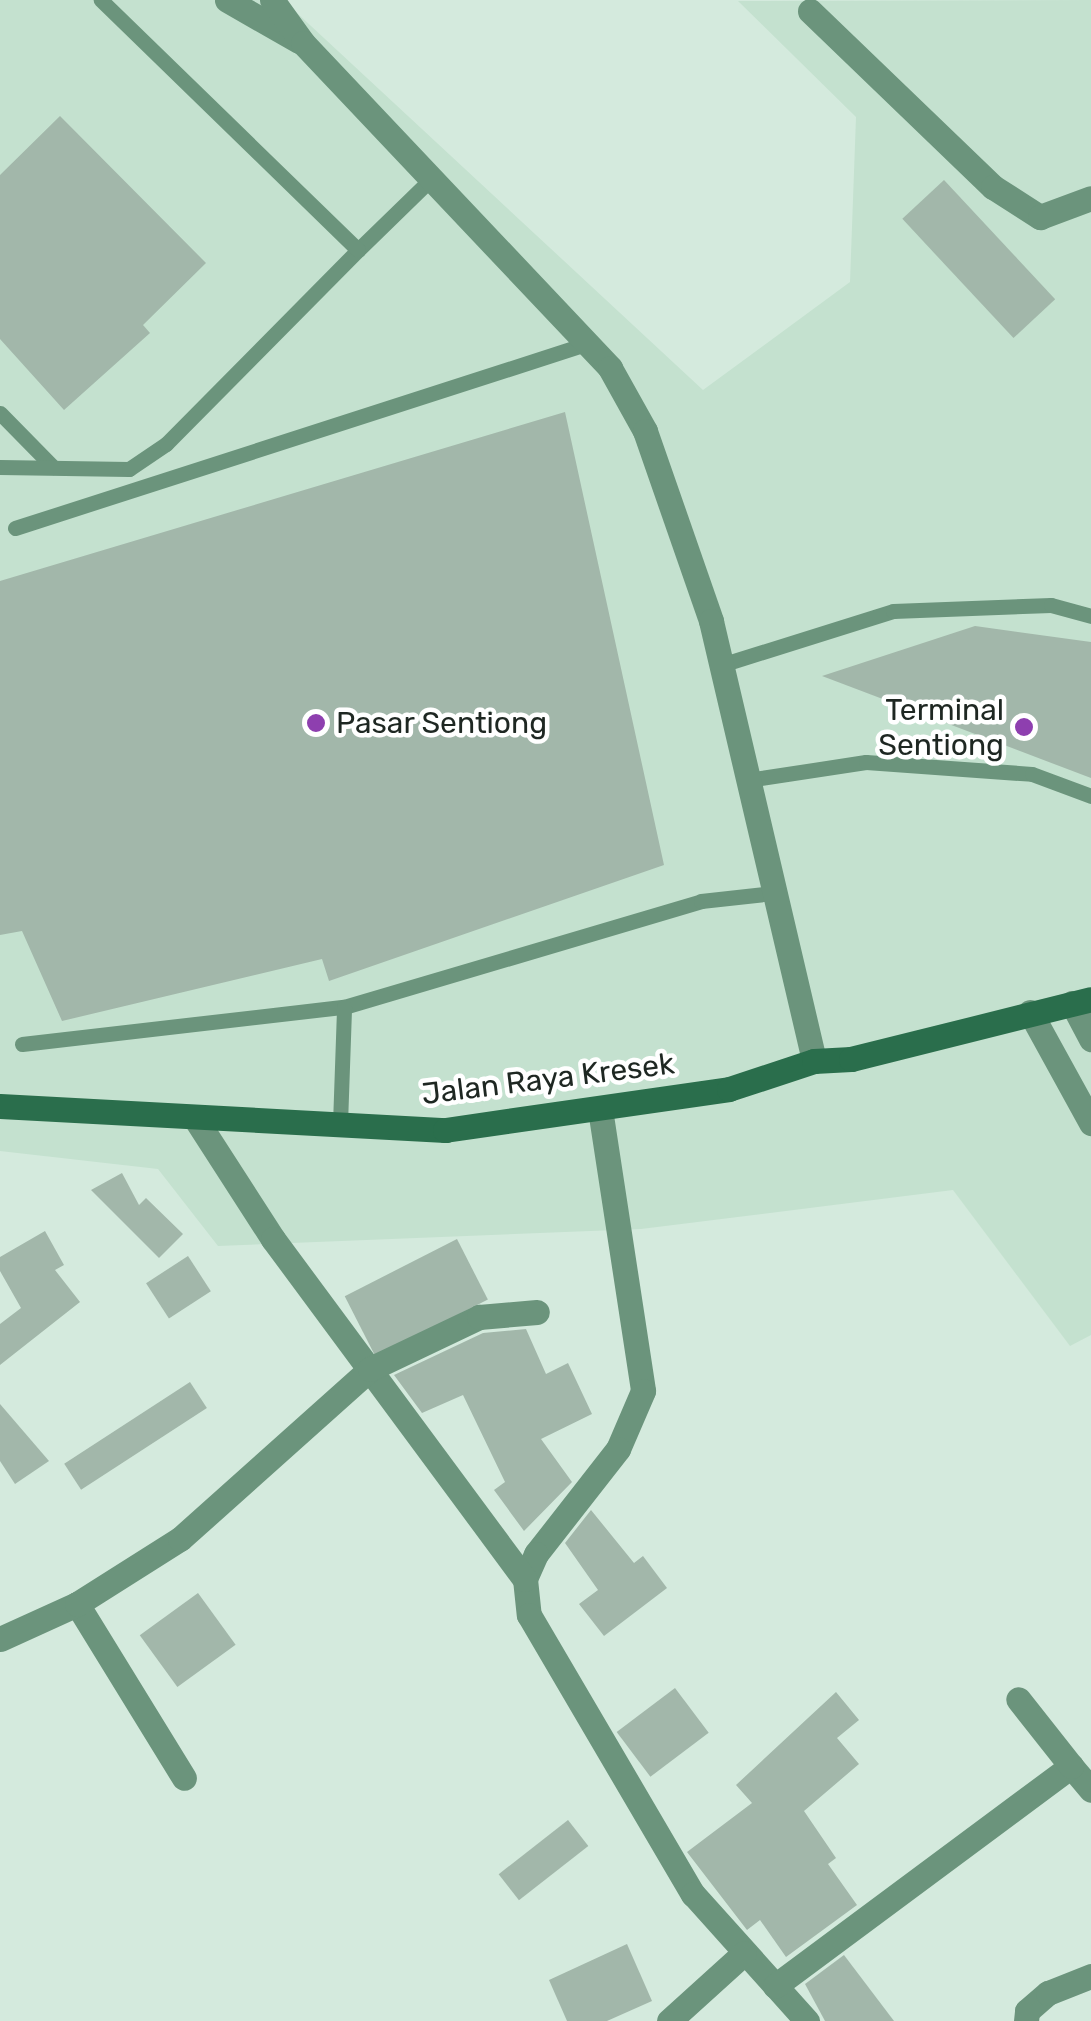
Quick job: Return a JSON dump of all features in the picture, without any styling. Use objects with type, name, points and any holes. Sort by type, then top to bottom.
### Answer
[{"type":"main road","name":"Jalan Raya Kresek","points":[[0,1106],[445,1130],[730,1089],[814,1061],[851,1059],[1082,1001]]},
{"type":"street","points":[[226,0],[303,43]]},
{"type":"street","points":[[272,0],[303,43],[610,368],[646,431],[721,665],[814,1061]]},
{"type":"street","points":[[810,10],[992,187],[1040,218],[1091,198]]},
{"type":"street","points":[[1082,1001],[1091,1039]]},
{"type":"street","points":[[1030,1012],[1091,1123]]},
{"type":"street","points":[[525,1579],[536,1554],[618,1449],[643,1390],[600,1109]]},
{"type":"street","points":[[195,1118],[273,1239],[525,1579],[539,1632],[693,1894],[806,2021]]},
{"type":"street","points":[[0,1639],[77,1604],[180,1539],[370,1370],[479,1317],[536,1312]]},
{"type":"street","points":[[77,1604],[184,1778]]},
{"type":"street","points":[[1018,1699],[1091,1790]]},
{"type":"street","points":[[776,1986],[1071,1766]]},
{"type":"street","points":[[669,2021],[744,1953]]},
{"type":"street","points":[[1026,2021],[1028,2010],[1048,1994],[1091,1976]]},
{"type":"lane","points":[[103,1],[358,250]]},
{"type":"lane","points":[[0,467],[129,469],[166,444],[432,178]]},
{"type":"lane","points":[[15,528],[586,344]]},
{"type":"lane","points":[[0,414],[53,467]]},
{"type":"lane","points":[[721,665],[893,611],[1051,604],[1091,616]]},
{"type":"lane","points":[[748,780],[866,762],[1032,774],[1091,796]]},
{"type":"lane","points":[[22,1044],[344,1007],[701,902],[774,893]]},
{"type":"lane","points":[[340,1124],[344,1007]]},
{"type":"shaded area","points":[[0,0],[283,0],[703,390],[850,282],[856,117],[738,1],[1091,0],[1091,1335],[1070,1346],[953,1190],[641,1229],[218,1246],[158,1169],[0,1151]]},
{"type":"building","points":[[60,116],[206,263],[143,325],[150,333],[64,410],[0,339],[0,175]]},
{"type":"building","points":[[944,180],[1055,299],[1013,338],[902,219]]},
{"type":"building","name":"Pasar Sentiong","points":[[565,412],[664,865],[329,981],[322,959],[62,1021],[22,931],[0,935],[0,581]]},
{"type":"building","name":"Terminal Sentiong","points":[[975,626],[1091,642],[1091,778],[822,676]]},
{"type":"building","points":[[122,1173],[139,1205],[146,1198],[183,1234],[159,1258],[91,1190]]},
{"type":"building","points":[[45,1231],[64,1265],[55,1270],[80,1302],[0,1365],[0,1324],[21,1308],[0,1271],[0,1257]]},
{"type":"building","points":[[457,1239],[488,1300],[376,1357],[345,1296]]},
{"type":"building","points":[[188,1256],[211,1291],[169,1318],[146,1283]]},
{"type":"building","points":[[526,1329],[546,1374],[568,1363],[592,1414],[541,1439],[572,1482],[524,1531],[494,1490],[505,1482],[463,1395],[422,1413],[394,1375],[483,1333]]},
{"type":"building","points":[[190,1382],[207,1408],[81,1490],[64,1464]]},
{"type":"building","points":[[0,1404],[49,1461],[15,1484],[0,1461]]},
{"type":"building","points":[[591,1510],[634,1563],[643,1556],[667,1588],[604,1636],[579,1604],[598,1590],[565,1543]]},
{"type":"building","points":[[198,1593],[236,1645],[177,1687],[140,1635]]},
{"type":"building","points":[[675,1688],[709,1733],[650,1777],[617,1732]]},
{"type":"building","points":[[836,1692],[859,1720],[837,1738],[859,1764],[804,1811],[836,1858],[828,1864],[857,1905],[786,1957],[760,1920],[747,1930],[687,1852],[752,1803],[736,1785]]},
{"type":"building","points":[[568,1820],[588,1846],[519,1900],[499,1874]]},
{"type":"building","points":[[627,1944],[652,2001],[607,2021],[567,2021],[549,1980]]},
{"type":"building","points":[[844,1955],[894,2021],[825,2021],[805,1984]]},
{"type":"place","name":"Pasar Sentiong","points":[[316,723]]},
{"type":"place","name":"Terminal Sentiong","points":[[1024,727]]}]
